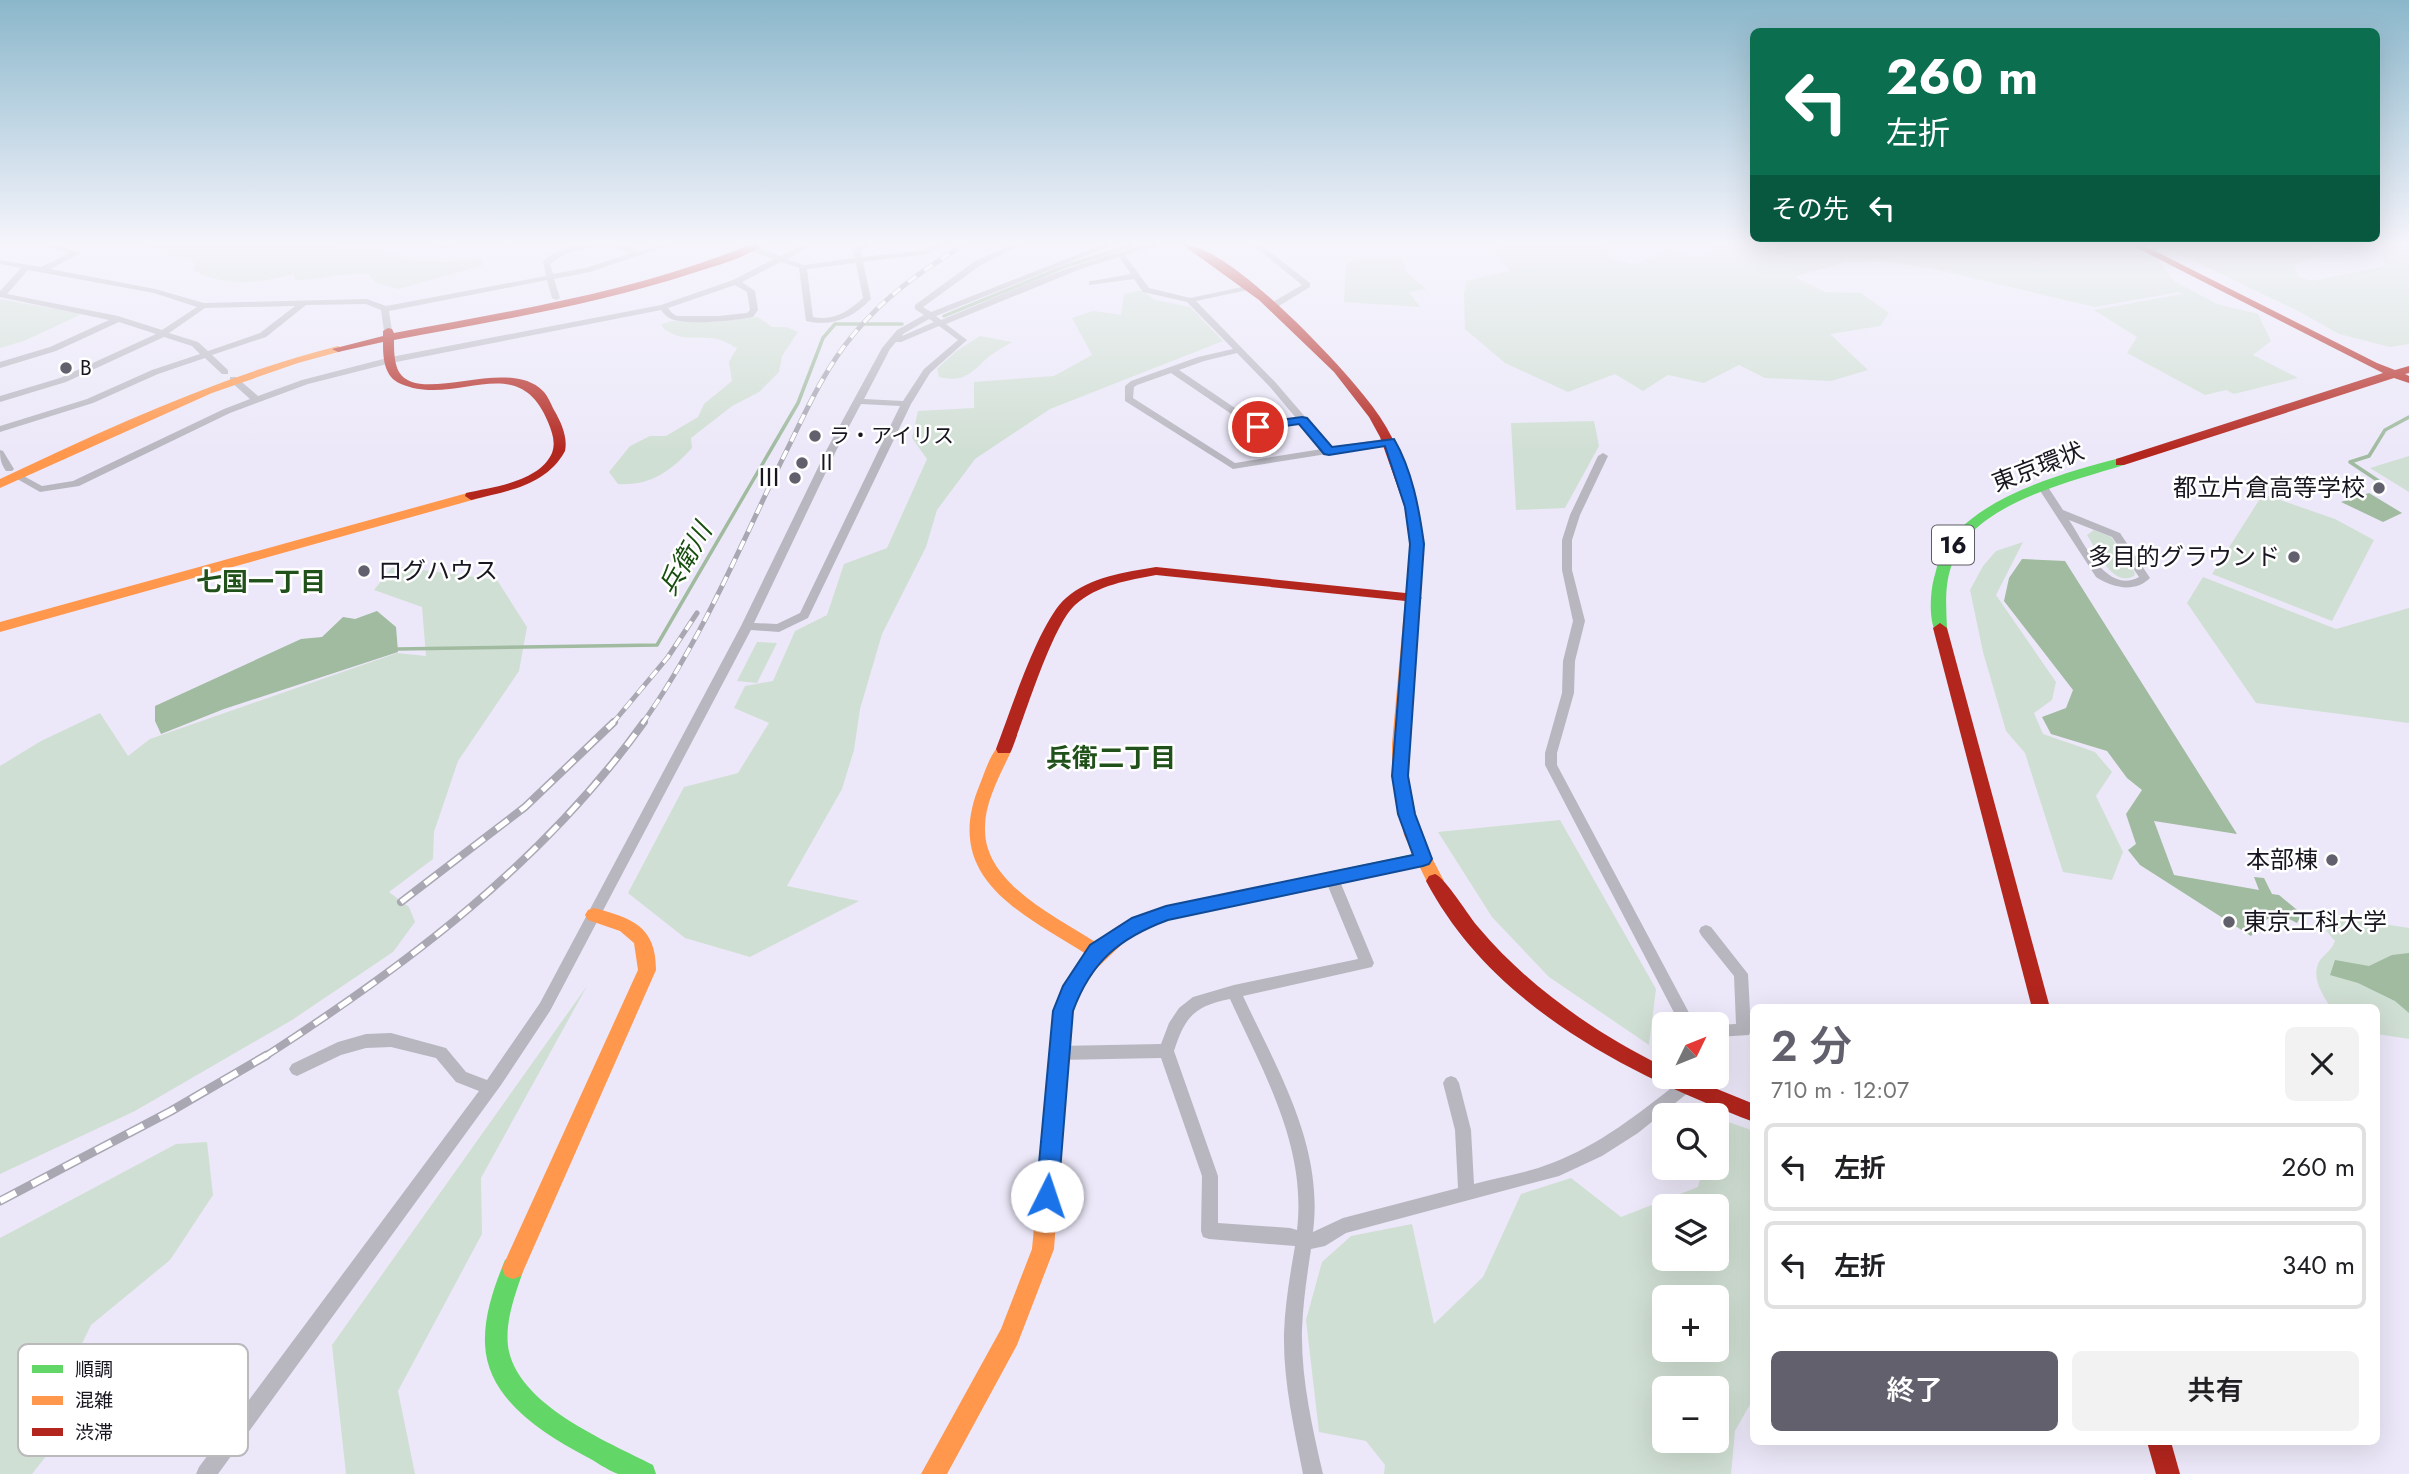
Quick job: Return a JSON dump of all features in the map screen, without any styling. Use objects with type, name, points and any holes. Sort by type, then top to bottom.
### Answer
[{"type":"main road","points":[[0,484],[9,472],[173,403],[229,375],[388,335],[493,314]]},
{"type":"main road","points":[[1278,314],[1356,389],[1390,441],[1407,485],[1415,526],[1415,598],[1400,776],[1406,814],[1423,859],[1442,893],[1473,936],[1530,993],[1612,1050],[1652,1067]]},
{"type":"main road","points":[[2284,314],[2405,374]]},
{"type":"main road","points":[[0,627],[505,487],[542,471],[560,450],[559,436],[543,398],[535,388],[504,381],[437,387],[413,385],[396,377],[388,335]]},
{"type":"main road","name":"東京環状","points":[[2040,1004],[1939,626],[1937,584],[1947,555],[1964,532],[1993,508],[2042,486],[2405,374]]},
{"type":"main road","points":[[1096,951],[995,883],[982,862],[975,838],[977,818],[989,786],[1052,627],[1064,609],[1081,594],[1103,582],[1130,574],[1156,571],[1415,598]]},
{"type":"main road","points":[[933,1474],[1018,1322],[1038,1269],[1043,1249],[1058,1053],[1067,998],[1096,951],[1121,932],[1159,915],[1423,859]]},
{"type":"main road","points":[[594,915],[616,919],[636,930],[646,947],[647,970],[503,1289],[497,1321],[497,1352],[507,1381],[528,1408],[644,1474]]},
{"type":"main road","points":[[1703,1089],[1750,1111]]},
{"type":"main road","points":[[2160,1445],[2168,1474]]},
{"type":"street","points":[[93,314],[118,319],[195,344],[255,399]]},
{"type":"street","points":[[0,399],[62,380],[165,334],[193,314]]},
{"type":"street","points":[[0,429],[90,401],[155,373],[263,335],[290,314]]},
{"type":"street","points":[[386,314],[388,335]]},
{"type":"street","points":[[561,314],[564,326]]},
{"type":"street","points":[[0,453],[9,472],[40,489],[75,484],[255,399],[333,374],[391,360],[628,314]]},
{"type":"street","points":[[671,314],[676,318],[718,319],[751,314]]},
{"type":"street","points":[[808,314],[809,319],[817,321],[851,314]]},
{"type":"street","points":[[747,626],[779,628],[804,615],[906,404],[927,371],[963,340],[927,314]]},
{"type":"street","points":[[248,1417],[489,1088],[545,1007],[747,626],[886,348],[905,328],[947,314]]},
{"type":"street","points":[[886,348],[947,314]]},
{"type":"street","points":[[1203,314],[1329,451]]},
{"type":"street","points":[[0,365],[53,349],[118,319]]},
{"type":"street","points":[[1238,350],[1132,384],[1128,399],[1230,464],[1242,466],[1390,441]]},
{"type":"street","points":[[1172,369],[1255,426],[1265,427],[1302,420]]},
{"type":"street","points":[[859,401],[906,404]]},
{"type":"street","points":[[1603,456],[1575,515],[1567,540],[1567,570],[1579,621],[1576,639],[1570,651],[1568,693],[1551,753],[1551,765],[1682,1012]]},
{"type":"street","points":[[2042,486],[2100,575],[2112,582],[2127,584],[2135,584],[2145,578],[2116,535],[2061,513]]},
{"type":"street","points":[[1332,878],[1367,963],[1198,1001],[1184,1012],[1174,1028],[1166,1051],[1210,1176],[1209,1231],[1290,1236],[1305,1241],[1320,1240],[1343,1226],[1553,1171],[1596,1151],[1632,1128],[1679,1089]]},
{"type":"street","points":[[1706,931],[1741,974],[1744,1030],[1729,1031]]},
{"type":"street","points":[[1234,991],[1294,1129],[1307,1188],[1305,1241],[1293,1330],[1293,1356],[1313,1474]]},
{"type":"street","points":[[297,1069],[338,1049],[366,1041],[391,1040],[441,1053],[461,1077],[489,1088]]},
{"type":"street","points":[[1058,1053],[1166,1051]]},
{"type":"street","points":[[1451,1083],[1463,1130],[1466,1193]]},
{"type":"street","points":[[206,1474],[219,1456]]},
{"type":"shaded area","points":[[0,314],[82,314],[24,341],[0,348]]},
{"type":"shaded area","points":[[1085,314],[1197,314],[1223,341],[1050,409],[975,459],[937,510],[926,547],[882,634],[860,709],[854,750],[842,789],[787,886],[859,901],[750,957],[685,938],[628,893],[684,787],[738,773],[769,723],[734,708],[745,686],[773,681],[795,631],[827,615],[844,564],[887,548],[927,459],[912,438],[918,411],[974,408],[974,382],[1054,376],[1092,355],[1072,318]]},
{"type":"shaded area","points":[[1465,314],[1888,314],[1880,326],[1830,334],[1868,370],[1831,381],[1765,378],[1739,365],[1704,383],[1668,375],[1643,391],[1615,374],[1568,392],[1505,363],[1465,329]]},
{"type":"shaded area","points":[[2100,314],[2258,314],[2271,341],[2253,355],[2298,378],[2234,394],[2226,390],[2205,395],[2127,353],[2137,337]]},
{"type":"shaded area","points":[[2303,314],[2409,314],[2409,344],[2390,347],[2339,334]]},
{"type":"shaded area","points":[[758,317],[772,327],[786,327],[798,332],[782,356],[779,372],[759,392],[732,406],[691,438],[692,448],[659,476],[640,483],[618,484],[609,472],[630,446],[650,436],[666,436],[698,417],[704,404],[732,381],[729,362],[737,348],[717,339],[676,335],[663,328],[662,324],[672,321],[715,322]]},
{"type":"shaded area","points":[[980,336],[1012,342],[964,377],[939,377],[937,369],[955,352]]},
{"type":"shaded area","points":[[1594,421],[1599,446],[1565,508],[1516,510],[1511,423]]},
{"type":"shaded area","points":[[2409,456],[2409,492],[2370,468]]},
{"type":"shaded area","points":[[2369,493],[2402,513],[2383,522],[2341,502]]},
{"type":"shaded area","name":"多目的グラウンド","points":[[2263,494],[2335,519],[2374,540],[2332,621],[2212,574]]},
{"type":"shaded area","points":[[2094,530],[2111,537],[2135,573],[2134,576],[2119,577],[2106,566],[2087,535]]},
{"type":"shaded area","points":[[2023,542],[1996,595],[2056,682],[2052,700],[2034,713],[2043,734],[2095,752],[2112,772],[2096,796],[2123,852],[2112,880],[2063,872],[2025,753],[2006,731],[1983,652],[1970,590],[1983,566],[1996,551]]},
{"type":"shaded area","points":[[2022,559],[2065,561],[2237,834],[2154,821],[2174,875],[2259,890],[2254,877],[2264,878],[2272,894],[2279,895],[2302,914],[2297,923],[2282,916],[2271,917],[2251,936],[2140,865],[2128,850],[2136,844],[2126,814],[2142,790],[2127,778],[2107,751],[2051,734],[2042,717],[2066,708],[2073,690],[2004,601],[2009,578]]},
{"type":"shaded area","points":[[393,566],[497,580],[527,627],[519,671],[458,761],[434,832],[433,859],[389,892],[409,907],[415,922],[393,952],[292,1020],[135,1111],[0,1174],[0,766],[41,741],[100,713],[128,756],[150,739],[397,653],[426,656],[422,607],[374,590]]},
{"type":"shaded area","points":[[2203,577],[2336,629],[2409,608],[2409,723],[2256,703],[2187,603]]},
{"type":"shaded area","points":[[377,611],[396,627],[398,652],[224,709],[161,734],[155,721],[155,706],[301,639],[322,637],[343,617],[355,619]]},
{"type":"shaded area","points":[[757,642],[777,643],[757,683],[737,681]]},
{"type":"shaded area","points":[[1560,820],[1656,989],[1649,1045],[1549,977],[1492,917],[1438,832]]},
{"type":"shaded area","points":[[2327,915],[2409,928],[2409,1039],[2380,1034],[2380,1004],[2329,1004],[2316,976],[2318,964],[2335,941],[2324,928]]},
{"type":"shaded area","points":[[2409,953],[2409,1013],[2395,1001],[2358,983],[2330,975],[2335,960],[2369,966],[2392,955]]},
{"type":"shaded area","points":[[587,986],[481,1178],[482,1234],[398,1391],[415,1474],[346,1474],[332,1345]]},
{"type":"shaded area","points":[[1729,1122],[1750,1130],[1750,1404],[1735,1431],[1731,1474],[1384,1474],[1385,1465],[1366,1441],[1319,1432],[1306,1320],[1322,1262],[1351,1236],[1412,1224],[1434,1324],[1483,1277],[1521,1194],[1571,1178],[1621,1217],[1652,1205],[1652,1271],[1729,1271],[1729,1194],[1680,1194],[1698,1187],[1700,1180],[1729,1180]]},
{"type":"shaded area","points":[[207,1142],[213,1195],[170,1260],[91,1325],[82,1344],[18,1344],[18,1456],[46,1456],[32,1474],[0,1474],[0,1238],[176,1144]]},
{"type":"waterway","name":"兵衛川","points":[[944,316],[949,314]]},
{"type":"waterway","name":"兵衛川","points":[[398,649],[657,645],[798,403],[823,338],[835,324],[902,324]]},
{"type":"waterway","points":[[2383,484],[2350,462],[2369,456],[2385,430],[2409,417]]},
{"type":"railway","points":[[642,724],[700,628],[822,380],[842,349],[873,314]]},
{"type":"railway","points":[[612,724],[668,657],[697,613]]},
{"type":"railway","points":[[264,1057],[370,986],[470,908],[563,820],[605,773],[644,722]]},
{"type":"railway","points":[[401,902],[525,807],[612,724]]},
{"type":"railway","points":[[0,1201],[171,1111],[267,1055]]},
{"type":"traffic: fast","points":[[1940,628],[1938,588],[1947,557],[1965,531],[1990,512],[2020,496],[2120,462]]},
{"type":"traffic: fast","points":[[1130,928],[1166,913],[1423,859]]},
{"type":"traffic: fast","points":[[513,1268],[499,1311],[497,1346],[506,1375],[523,1400],[548,1420],[644,1474]]},
{"type":"traffic: slow","points":[[0,484],[124,426],[208,391],[250,375],[338,349]]},
{"type":"traffic: slow","points":[[0,627],[471,496]]},
{"type":"traffic: slow","points":[[1411,505],[1417,544],[1400,744],[1400,776],[1412,835],[1435,881]]},
{"type":"traffic: slow","points":[[1004,749],[979,810],[976,831],[979,851],[988,869],[1020,902],[1096,951]]},
{"type":"traffic: slow","points":[[513,1268],[647,970],[645,946],[634,931],[594,915]]},
{"type":"traffic: slow","points":[[933,1474],[1009,1337],[1043,1249],[1063,1011],[1074,985],[1089,964],[1107,945],[1130,928]]},
{"type":"traffic: jam","points":[[338,349],[514,314]]},
{"type":"traffic: jam","points":[[1281,314],[1338,370],[1374,416],[1396,459],[1411,505]]},
{"type":"traffic: jam","points":[[2272,314],[2373,365],[2409,380]]},
{"type":"traffic: jam","points":[[388,331],[391,366],[402,381],[421,387],[442,388],[484,381],[523,383],[539,394],[551,415],[560,442],[553,462],[533,477],[521,482],[471,496]]},
{"type":"traffic: jam","points":[[2120,462],[2409,369]]},
{"type":"traffic: jam","points":[[1004,749],[1052,627],[1070,602],[1096,586],[1125,576],[1156,571],[1415,598]]},
{"type":"traffic: jam","points":[[1940,628],[2040,1004]]},
{"type":"traffic: jam","points":[[1435,881],[1455,911],[1491,955],[1522,986],[1557,1013],[1632,1060],[1672,1080],[1750,1111]]},
{"type":"traffic: jam","points":[[2160,1445],[2168,1474]]},
{"type":"place","name":"B","points":[[66,368]]},
{"type":"place","name":"ラ・アイリス","points":[[815,436]]},
{"type":"place","name":"Ⅱ","points":[[802,463]]},
{"type":"place","name":"Ⅲ","points":[[795,478]]},
{"type":"place","name":"都立片倉高等学校","points":[[2379,488]]},
{"type":"place","name":"多目的グラウンド","points":[[2294,557]]},
{"type":"place","name":"ログハウス","points":[[364,571]]},
{"type":"place","name":"本部棟","points":[[2332,860]]},
{"type":"place","name":"東京工科大学","points":[[2229,922]]},
{"type":"district","name":"七国一丁目","points":[[261,582]]},
{"type":"district","name":"兵衛二丁目","points":[[1111,758]]},
{"type":"route","points":[[1047,1196],[1063,1011],[1072,986],[1096,951],[1139,923],[1166,913],[1423,859],[1406,814],[1400,776],[1417,544],[1412,507],[1399,463],[1390,441],[1329,451],[1302,420],[1258,427]]}]
